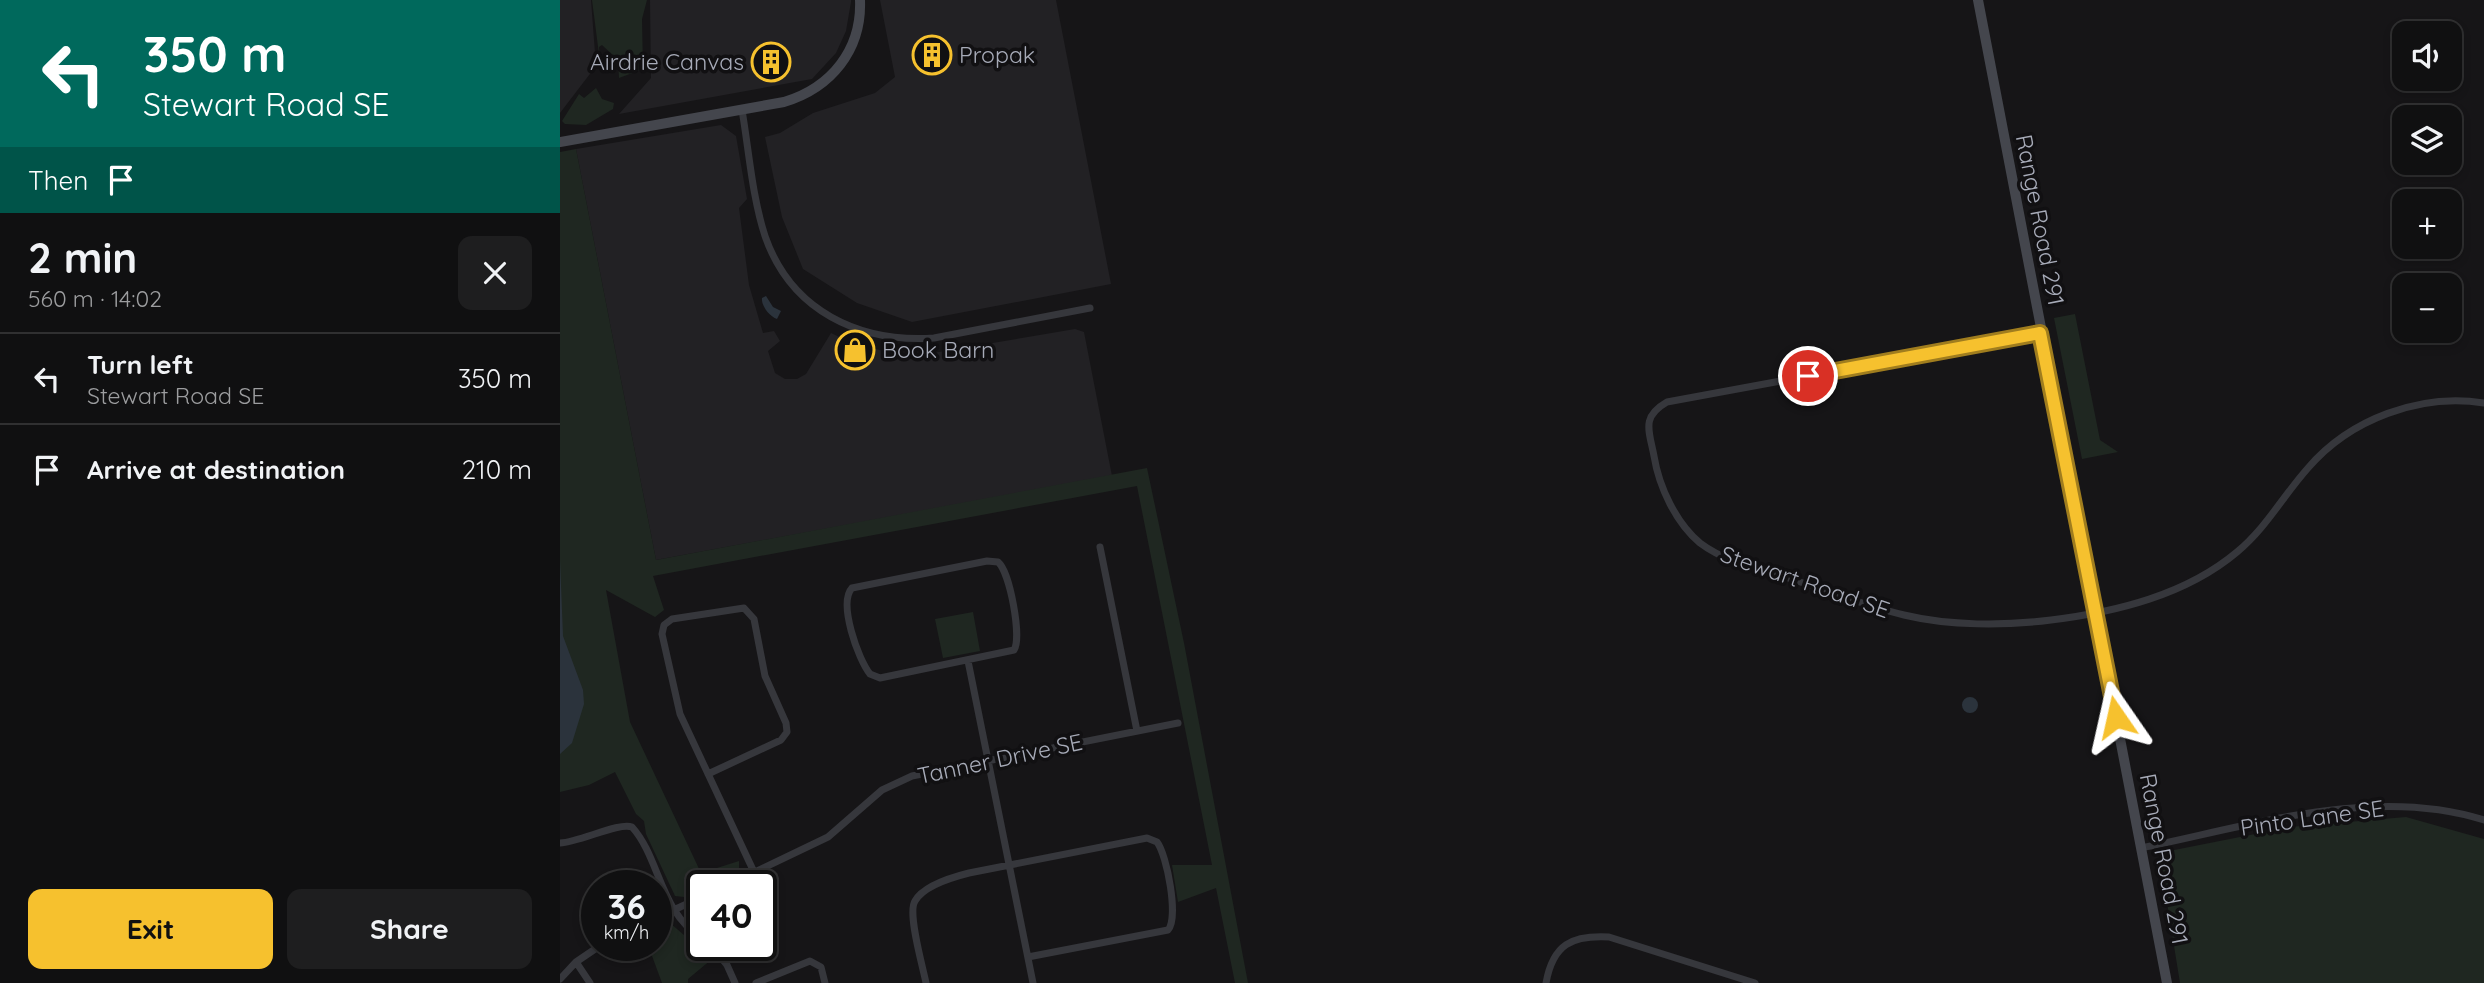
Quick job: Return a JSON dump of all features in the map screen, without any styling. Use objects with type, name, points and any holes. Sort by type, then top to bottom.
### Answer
[{"type":"street","points":[[560,142],[797,98],[824,83],[850,51],[859,21],[860,0]]},
{"type":"street","name":"Range Road 291","points":[[1978,0],[2167,983]]},
{"type":"street","points":[[742,110],[758,209],[775,258],[799,293],[839,322],[863,333],[913,340],[1090,308]]},
{"type":"street","name":"Stewart Road SE","points":[[2040,333],[1667,402],[1654,410],[1648,422],[1656,468],[1675,513],[1690,534],[1723,556],[1760,569],[1905,616],[2001,624],[2046,621],[2097,612]]},
{"type":"street","points":[[2097,612],[2182,587],[2221,564],[2253,538],[2315,460],[2369,421],[2417,405],[2455,401],[2484,403]]},
{"type":"street","points":[[1100,547],[1137,732]]},
{"type":"street","points":[[987,561],[998,562],[1006,571],[1019,638],[1017,646],[1009,653],[968,661],[880,678],[874,676],[867,671],[853,635],[846,603],[848,592],[871,584],[987,561]]},
{"type":"street","points":[[708,774],[781,740],[787,732],[785,720],[765,677],[754,619],[744,608],[672,619],[662,629],[675,699],[708,774],[753,870]]},
{"type":"street","points":[[968,661],[1033,983]]},
{"type":"street","name":"Tanner Drive SE","points":[[758,870],[828,837],[870,800],[897,782],[988,760],[1178,723]]},
{"type":"street","name":"Pinto Lane SE","points":[[2141,848],[2328,811],[2380,806],[2442,809],[2484,820]]},
{"type":"street","points":[[560,843],[586,839],[622,824],[632,827],[674,910],[686,927]]},
{"type":"street","points":[[926,983],[913,916],[915,900],[955,876],[1147,838],[1157,842],[1163,852],[1175,916],[1168,930],[1028,957]]},
{"type":"street","points":[[674,910],[686,904]]},
{"type":"street","points":[[1546,983],[1549,964],[1560,949],[1586,936],[1609,937],[1755,983]]},
{"type":"street","points":[[560,979],[581,959]]},
{"type":"street","points":[[724,961],[735,983]]},
{"type":"street","points":[[756,983],[810,961],[821,967],[825,983]]},
{"type":"street","points":[[576,962],[590,983]]},
{"type":"shaded area","points":[[560,0],[591,0],[596,66],[560,113]]},
{"type":"shaded area","points":[[592,0],[647,0],[642,19],[643,69],[619,78],[618,60],[602,45],[599,47],[600,62]]},
{"type":"shaded area","points":[[650,0],[851,2],[846,31],[836,53],[812,79],[619,114],[651,78]]},
{"type":"shaded area","points":[[880,0],[1056,0],[1111,284],[912,322],[857,303],[803,269],[782,217],[765,137],[780,133],[813,113],[875,93],[895,77]]},
{"type":"shaded area","points":[[596,88],[602,99],[614,103],[613,109],[586,125],[565,124],[562,121],[579,94],[584,98]]},
{"type":"shaded area","points":[[721,125],[736,136],[747,199],[739,208],[749,285],[763,333],[774,331],[780,341],[768,351],[775,373],[785,379],[797,379],[806,374],[831,333],[854,344],[897,354],[927,354],[1075,329],[1084,332],[1112,476],[656,560],[576,149]]},
{"type":"shaded area","points":[[576,149],[656,560],[1147,468],[1184,643],[1248,983],[1235,983],[1216,888],[1178,902],[1172,865],[1212,865],[1137,486],[653,576],[664,610],[655,617],[606,590],[630,722],[700,870],[686,870],[686,896],[675,896],[672,890],[672,870],[663,870],[646,834],[644,821],[636,814],[615,772],[589,785],[560,792],[560,152]]},
{"type":"shaded area","points":[[766,296],[773,307],[781,311],[777,319],[764,308],[762,298]]},
{"type":"shaded area","points":[[2075,314],[2100,440],[2118,452],[2082,459],[2054,318]]},
{"type":"shaded area","points":[[560,560],[563,636],[583,690],[584,704],[572,743],[560,754]]},
{"type":"shaded area","points":[[973,612],[980,651],[943,658],[935,619]]},
{"type":"shaded area","points":[[1967,697],[1973,697],[1978,705],[1976,711],[1967,713],[1962,708],[1962,702]]},
{"type":"shaded area","points":[[2406,817],[2484,839],[2484,983],[2180,983],[2159,853],[2290,827]]},
{"type":"shaded area","points":[[739,861],[739,870],[710,870]]},
{"type":"shaded area","points":[[672,925],[686,937],[686,961],[710,961],[688,979],[688,983],[662,983],[654,961],[672,961]]},
{"type":"place","name":"Propak","points":[[932,55]]},
{"type":"place","name":"Airdrie Canvas","points":[[771,62]]},
{"type":"place","name":"Book Barn","points":[[855,350]]},
{"type":"route","points":[[1808,376],[2040,333],[2116,717]]}]
